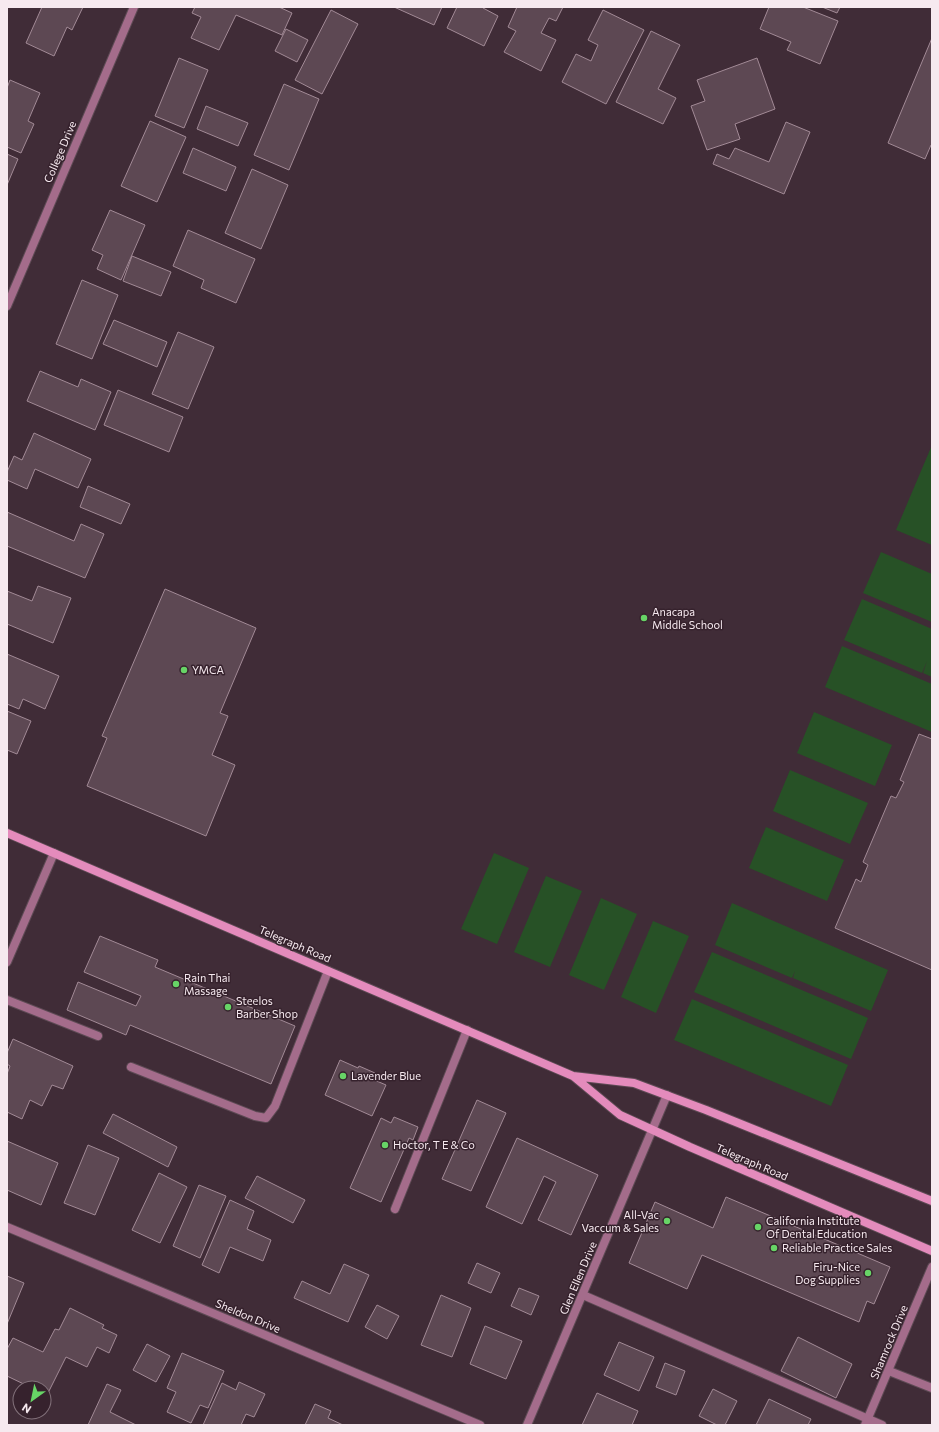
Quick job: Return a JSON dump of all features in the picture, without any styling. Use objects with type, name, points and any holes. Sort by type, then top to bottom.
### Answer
[{"type":"main road","name":"Telegraph Road","points":[[7,833],[573,1076],[620,1115],[932,1251]]},
{"type":"main road","name":"Telegraph Road","points":[[573,1076],[634,1083],[932,1201]]},
{"type":"street","name":"College Drive","points":[[7,306],[134,7]]},
{"type":"street","points":[[7,962],[54,853]]},
{"type":"street","points":[[131,1067],[255,1116],[266,1118],[275,1106],[328,971]]},
{"type":"street","points":[[7,1000],[98,1036]]},
{"type":"street","points":[[396,1209],[467,1030]]},
{"type":"street","name":"Glen Ellen Drive","points":[[528,1425],[667,1095]]},
{"type":"street","name":"Sheldon Drive","points":[[7,1227],[480,1425]]},
{"type":"street","name":"Shamrock Drive","points":[[866,1422],[932,1267]]},
{"type":"street","points":[[583,1295],[866,1422],[882,1425]]},
{"type":"street","points":[[889,1370],[932,1388]]},
{"type":"green space","points":[[932,445],[932,545],[896,530]]},
{"type":"green space","points":[[881,552],[932,574],[932,622],[863,593]]},
{"type":"green space","points":[[862,599],[932,629],[932,677],[923,673],[927,661],[922,673],[844,640]]},
{"type":"green space","points":[[842,646],[932,684],[932,732],[825,687]]},
{"type":"green space","points":[[814,712],[892,745],[875,786],[797,753]]},
{"type":"green space","points":[[790,770],[868,803],[850,844],[773,811]]},
{"type":"green space","points":[[766,827],[844,860],[827,901],[749,868]]},
{"type":"green space","points":[[494,853],[529,868],[497,944],[461,929]]},
{"type":"green space","points":[[546,876],[582,891],[550,967],[514,952]]},
{"type":"green space","points":[[601,898],[637,914],[604,990],[569,975]]},
{"type":"green space","points":[[732,903],[888,970],[871,1011],[793,978],[795,971],[792,978],[715,945]]},
{"type":"green space","points":[[653,921],[689,936],[656,1013],[621,997]]},
{"type":"green space","points":[[712,952],[868,1018],[851,1059],[694,992]]},
{"type":"green space","points":[[692,999],[848,1065],[831,1106],[674,1040]]},
{"type":"building","points":[[42,7],[83,7],[72,30],[67,27],[54,56],[26,43]]},
{"type":"building","points":[[195,7],[279,7],[292,13],[282,35],[236,15],[219,50],[191,38],[201,17],[192,13]]},
{"type":"building","points":[[394,7],[442,7],[434,25]]},
{"type":"building","points":[[457,7],[484,7],[483,8],[498,16],[484,46],[447,28]]},
{"type":"building","points":[[517,7],[563,7],[556,21],[549,18],[541,33],[556,40],[541,71],[504,52],[516,31],[508,27]]},
{"type":"building","points":[[769,7],[803,7],[838,21],[820,64],[787,50],[791,42],[760,29]]},
{"type":"building","points":[[822,7],[840,7],[837,13]]},
{"type":"building","points":[[331,10],[358,24],[322,94],[295,80]]},
{"type":"building","points":[[603,10],[644,30],[606,104],[562,82],[576,54],[591,61],[598,45],[588,40]]},
{"type":"building","points":[[286,29],[308,40],[297,62],[275,51]]},
{"type":"building","points":[[651,31],[680,45],[658,89],[676,98],[663,124],[616,102]]},
{"type":"building","points":[[932,38],[932,146],[931,145],[925,159],[888,143]]},
{"type":"building","points":[[179,58],[208,70],[184,128],[155,116]]},
{"type":"building","points":[[757,58],[775,109],[735,124],[740,139],[707,150],[691,106],[705,101],[697,80]]},
{"type":"building","points":[[10,80],[40,93],[28,121],[34,124],[21,153],[7,147],[7,88]]},
{"type":"building","points":[[284,84],[319,99],[289,170],[254,155]]},
{"type":"building","points":[[206,106],[248,123],[238,146],[197,129]]},
{"type":"building","points":[[150,121],[186,137],[157,202],[121,186]]},
{"type":"building","points":[[786,122],[810,132],[784,194],[713,164],[717,154],[729,159],[735,148],[769,162]]},
{"type":"building","points":[[193,148],[236,167],[226,191],[183,173]]},
{"type":"building","points":[[7,154],[18,159],[7,185]]},
{"type":"building","points":[[252,169],[288,185],[261,249],[225,233]]},
{"type":"building","points":[[110,210],[145,225],[121,280],[97,269],[103,255],[92,250]]},
{"type":"building","points":[[188,230],[255,259],[236,303],[201,288],[204,280],[173,266]]},
{"type":"building","points":[[132,256],[171,272],[161,296],[123,281]]},
{"type":"building","points":[[82,280],[118,295],[92,359],[56,344]]},
{"type":"building","points":[[114,320],[167,342],[157,367],[103,344]]},
{"type":"building","points":[[178,332],[214,347],[188,409],[152,394]]},
{"type":"building","points":[[40,371],[78,387],[81,379],[111,392],[95,430],[27,401]]},
{"type":"building","points":[[118,390],[183,417],[169,452],[104,425]]},
{"type":"building","points":[[34,433],[91,459],[78,488],[35,469],[27,489],[7,480],[7,472],[14,456],[22,460]]},
{"type":"building","points":[[88,486],[130,504],[121,524],[80,507]]},
{"type":"building","points":[[7,512],[74,541],[81,524],[104,534],[85,578],[7,546]]},
{"type":"building","points":[[38,586],[71,598],[53,643],[7,624],[7,591],[32,601]]},
{"type":"building","name":"YMCA","points":[[165,589],[256,628],[220,713],[228,716],[212,755],[235,765],[206,836],[87,786],[107,738],[102,736]]},
{"type":"building","points":[[7,654],[59,676],[45,709],[23,699],[19,709],[7,704]]},
{"type":"building","points":[[7,711],[31,721],[17,754],[7,750]]},
{"type":"building","points":[[919,734],[932,739],[932,970],[835,928],[856,879],[861,882],[868,865],[863,862],[891,796],[896,798],[904,782],[900,780]]},
{"type":"building","points":[[100,936],[158,960],[155,967],[295,1026],[271,1084],[130,1025],[126,1035],[67,1010],[78,982],[136,1006],[141,996],[84,972]]},
{"type":"building","points":[[13,1039],[73,1066],[63,1089],[52,1085],[42,1106],[30,1100],[22,1119],[7,1112],[7,1074],[10,1066],[7,1064],[7,1053]]},
{"type":"building","points":[[340,1060],[358,1068],[359,1066],[375,1073],[372,1079],[386,1085],[372,1116],[325,1095]]},
{"type":"building","points":[[477,1100],[506,1113],[471,1191],[442,1179]]},
{"type":"building","points":[[113,1114],[177,1147],[168,1167],[103,1133]]},
{"type":"building","points":[[394,1117],[418,1127],[413,1140],[409,1138],[381,1202],[350,1188],[381,1118],[391,1123]]},
{"type":"building","points":[[517,1138],[598,1175],[571,1235],[538,1220],[556,1182],[544,1176],[522,1224],[486,1207]]},
{"type":"building","points":[[7,1141],[58,1163],[41,1205],[7,1190]]},
{"type":"building","points":[[88,1145],[119,1158],[95,1215],[64,1203]]},
{"type":"building","points":[[159,1173],[187,1187],[160,1243],[132,1230]]},
{"type":"building","points":[[257,1176],[305,1200],[293,1223],[245,1198]]},
{"type":"building","points":[[199,1185],[226,1196],[200,1258],[173,1246]]},
{"type":"building","points":[[726,1197],[890,1267],[874,1304],[867,1301],[859,1322],[702,1255],[687,1289],[629,1263],[655,1202],[713,1228]]},
{"type":"building","points":[[230,1200],[254,1211],[247,1229],[271,1240],[263,1261],[230,1247],[219,1273],[202,1265]]},
{"type":"building","points":[[477,1263],[500,1273],[491,1293],[468,1283]]},
{"type":"building","points":[[344,1264],[369,1275],[348,1322],[294,1298],[302,1281],[330,1294]]},
{"type":"building","points":[[7,1276],[24,1283],[7,1324]]},
{"type":"building","points":[[519,1288],[539,1296],[531,1315],[511,1306]]},
{"type":"building","points":[[441,1295],[471,1308],[452,1357],[421,1345]]},
{"type":"building","points":[[377,1305],[399,1316],[387,1339],[365,1327]]},
{"type":"building","points":[[70,1308],[104,1325],[102,1328],[117,1335],[109,1353],[97,1347],[87,1367],[66,1357],[52,1385],[52,1380],[15,1380],[7,1376],[7,1349],[13,1338],[43,1352],[55,1329],[59,1330]]},
{"type":"building","points":[[485,1326],[522,1341],[506,1379],[470,1364]]},
{"type":"building","points":[[798,1337],[852,1364],[836,1398],[781,1371]]},
{"type":"building","points":[[619,1342],[654,1357],[639,1391],[604,1375]]},
{"type":"building","points":[[147,1344],[170,1356],[156,1382],[133,1370]]},
{"type":"building","points":[[182,1353],[224,1371],[208,1408],[200,1405],[191,1423],[167,1412],[176,1392],[167,1388]]},
{"type":"building","points":[[665,1363],[685,1371],[676,1395],[656,1387]]},
{"type":"building","points":[[239,1382],[265,1394],[254,1417],[246,1414],[241,1425],[203,1425],[222,1383],[236,1390]]},
{"type":"building","points":[[107,1384],[121,1390],[110,1412],[136,1425],[88,1425]]},
{"type":"building","points":[[713,1389],[737,1401],[725,1425],[717,1425],[699,1416]]},
{"type":"building","points":[[597,1393],[638,1411],[632,1425],[582,1425]]},
{"type":"building","points":[[769,1399],[811,1419],[808,1425],[756,1425]]},
{"type":"building","points":[[315,1404],[331,1411],[328,1418],[343,1425],[305,1425]]},
{"type":"place","name":"Anacapa Middle School","points":[[644,618]]},
{"type":"place","name":"YMCA","points":[[184,670]]},
{"type":"place","name":"Rain Thai Massage","points":[[176,984]]},
{"type":"place","name":"Steelos Barber Shop","points":[[228,1007]]},
{"type":"place","name":"Lavender Blue","points":[[343,1076]]},
{"type":"place","name":"Hoctor, T E & Co","points":[[385,1145]]},
{"type":"place","name":"All-Vac Vaccum & Sales","points":[[667,1221]]},
{"type":"place","name":"California Institute Of Dental Education","points":[[758,1227]]},
{"type":"place","name":"Reliable Practice Sales","points":[[774,1248]]},
{"type":"place","name":"Firu-Nice Dog Supplies","points":[[868,1273]]}]
